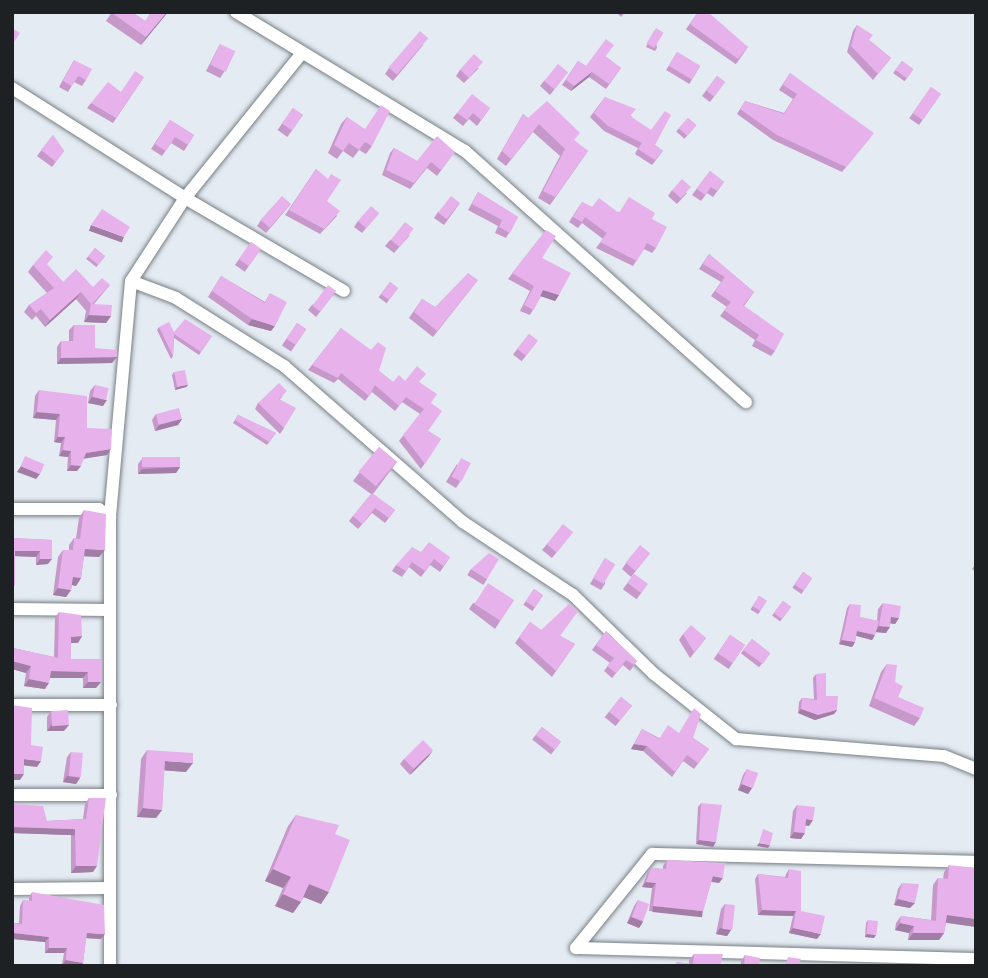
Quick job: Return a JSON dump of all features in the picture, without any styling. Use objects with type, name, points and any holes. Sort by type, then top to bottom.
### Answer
[{"type":"street","points":[[236,12],[464,151],[746,402]]},
{"type":"street","points":[[110,966],[110,517],[131,281],[185,198],[302,54]]},
{"type":"street","points":[[12,88],[185,198],[344,290]]},
{"type":"street","points":[[131,281],[176,298],[284,366],[463,522],[573,595],[654,674],[736,739],[944,756],[976,769]]},
{"type":"street","points":[[12,509],[99,509],[110,517]]},
{"type":"street","points":[[12,609],[110,610]]},
{"type":"street","points":[[12,705],[111,705]]},
{"type":"street","points":[[12,795],[111,795]]},
{"type":"street","points":[[976,862],[652,854],[576,948],[976,959]]},
{"type":"street","points":[[12,889],[110,888]]},
{"type":"building","points":[[113,12],[132,12],[145,21],[151,12],[167,12],[146,37]]},
{"type":"building","points":[[698,12],[708,12],[748,47],[738,59],[690,24]]},
{"type":"building","points":[[857,25],[873,35],[869,40],[891,58],[878,74],[851,46]]},
{"type":"building","points":[[12,28],[20,33],[12,45]]},
{"type":"building","points":[[656,28],[664,33],[654,48],[646,43]]},
{"type":"building","points":[[420,31],[428,38],[397,74],[389,67]]},
{"type":"building","points":[[606,39],[614,45],[605,57],[621,68],[609,84],[592,72],[574,86],[566,80],[578,61],[586,66]]},
{"type":"building","points":[[220,44],[235,51],[226,72],[210,65]]},
{"type":"building","points":[[677,52],[700,66],[692,80],[669,66]]},
{"type":"building","points":[[474,54],[483,62],[469,78],[460,70]]},
{"type":"building","points":[[74,60],[92,69],[86,80],[78,76],[72,86],[63,81]]},
{"type":"building","points":[[902,61],[913,69],[907,78],[896,70]]},
{"type":"building","points":[[558,64],[568,72],[554,89],[544,81]]},
{"type":"building","points":[[135,71],[144,77],[116,118],[91,103],[108,82],[121,92]]},
{"type":"building","points":[[790,73],[874,133],[846,167],[777,135],[740,109],[745,101],[784,114],[797,94],[783,85]]},
{"type":"building","points":[[717,76],[725,82],[714,96],[706,90]]},
{"type":"building","points":[[931,87],[941,94],[922,120],[913,113]]},
{"type":"building","points":[[472,94],[490,108],[481,120],[473,113],[467,120],[457,113]]},
{"type":"building","points":[[605,97],[636,109],[630,116],[651,130],[665,111],[671,115],[655,145],[663,151],[655,160],[638,149],[642,143],[608,126],[594,113]]},
{"type":"building","points":[[547,101],[580,133],[574,140],[588,151],[555,197],[543,191],[565,149],[539,124],[511,159],[502,151],[523,114],[528,118]]},
{"type":"building","points":[[381,105],[390,111],[372,146],[365,142],[359,150],[349,143],[343,151],[334,145],[347,117],[365,129]]},
{"type":"building","points":[[293,108],[303,115],[292,130],[282,124]]},
{"type":"building","points":[[688,118],[696,125],[687,136],[679,129]]},
{"type":"building","points":[[170,120],[194,135],[188,145],[175,137],[166,151],[155,144]]},
{"type":"building","points":[[53,135],[64,151],[56,162],[41,150]]},
{"type":"building","points":[[437,136],[455,152],[441,170],[431,162],[414,183],[386,170],[394,148],[417,161]]},
{"type":"building","points":[[316,169],[328,179],[331,174],[341,180],[327,201],[340,211],[324,229],[289,210]]},
{"type":"building","points":[[710,171],[724,182],[717,191],[711,187],[705,195],[697,189]]},
{"type":"building","points":[[682,179],[691,187],[681,198],[672,190]]},
{"type":"building","points":[[478,192],[518,217],[510,233],[499,227],[502,220],[472,204]]},
{"type":"building","points":[[282,196],[291,204],[270,228],[261,220]]},
{"type":"building","points":[[451,196],[460,203],[447,219],[438,213]]},
{"type":"building","points":[[629,197],[655,213],[652,219],[667,227],[656,248],[647,243],[637,261],[600,242],[607,233],[585,217],[582,222],[573,217],[582,202],[592,207],[599,198],[619,213]]},
{"type":"building","points":[[371,206],[379,213],[366,228],[358,221]]},
{"type":"building","points":[[102,209],[130,227],[124,237],[91,225]]},
{"type":"building","points":[[405,222],[414,229],[400,247],[391,240]]},
{"type":"building","points":[[546,230],[556,236],[542,258],[571,273],[559,295],[543,290],[534,310],[524,305],[534,286],[512,273]]},
{"type":"building","points":[[251,242],[261,249],[249,266],[239,259]]},
{"type":"building","points":[[95,248],[105,256],[98,265],[88,257]]},
{"type":"building","points":[[46,250],[53,257],[47,264],[63,282],[76,269],[93,287],[102,278],[110,285],[92,304],[112,305],[111,316],[89,315],[91,304],[81,292],[50,320],[41,309],[36,313],[29,305],[54,288],[33,265]]},
{"type":"building","points":[[709,254],[754,292],[743,305],[784,334],[775,351],[756,340],[759,335],[724,310],[731,302],[715,291],[725,277],[703,264]]},
{"type":"building","points":[[468,273],[478,280],[437,331],[414,312],[422,299],[435,307]]},
{"type":"building","points":[[221,276],[265,303],[270,293],[287,302],[275,326],[252,319],[212,291]]},
{"type":"building","points":[[390,282],[398,288],[389,300],[381,294]]},
{"type":"building","points":[[328,285],[336,291],[320,312],[312,306]]},
{"type":"building","points":[[185,319],[212,336],[201,352],[174,334],[173,356],[159,327],[169,322],[174,332]]},
{"type":"building","points":[[297,323],[306,329],[295,345],[286,339]]},
{"type":"building","points":[[74,325],[95,325],[95,348],[117,350],[117,357],[61,358],[61,341],[73,341]]},
{"type":"building","points":[[341,328],[371,350],[378,342],[386,348],[379,371],[393,382],[399,375],[405,381],[417,366],[426,374],[419,382],[437,394],[431,403],[442,411],[428,431],[441,439],[425,464],[403,435],[424,409],[406,397],[399,406],[375,385],[369,396],[341,373],[338,378],[312,365]]},
{"type":"building","points":[[529,334],[538,341],[526,356],[517,349]]},
{"type":"building","points":[[185,370],[188,385],[177,387],[174,372]]},
{"type":"building","points":[[279,383],[287,391],[279,399],[296,408],[284,428],[258,403]]},
{"type":"building","points":[[95,385],[109,388],[106,400],[93,397]]},
{"type":"building","points":[[39,390],[87,396],[87,428],[112,429],[111,449],[86,453],[81,466],[71,465],[71,451],[63,450],[65,437],[58,437],[60,414],[37,412]]},
{"type":"building","points":[[179,408],[182,419],[159,425],[156,414]]},
{"type":"building","points":[[238,415],[276,433],[269,442],[235,420]]},
{"type":"building","points":[[379,447],[397,462],[376,486],[358,472]]},
{"type":"building","points":[[25,456],[44,464],[40,474],[21,466]]},
{"type":"building","points":[[142,457],[180,457],[180,467],[142,467]]},
{"type":"building","points":[[461,458],[471,463],[461,482],[451,477]]},
{"type":"building","points":[[372,493],[395,510],[389,518],[375,508],[362,524],[353,516]]},
{"type":"building","points":[[84,510],[106,514],[105,550],[85,549],[81,578],[73,577],[71,590],[58,588],[63,550],[73,550],[74,538],[80,539]]},
{"type":"building","points":[[563,524],[573,532],[557,552],[547,544]]},
{"type":"building","points":[[12,538],[52,540],[52,559],[40,559],[40,551],[15,551],[15,586],[12,586]]},
{"type":"building","points":[[429,542],[450,557],[443,566],[434,559],[425,571],[412,562],[406,571],[396,565],[412,547],[421,552]]},
{"type":"building","points":[[640,545],[650,553],[636,571],[626,563]]},
{"type":"building","points":[[489,553],[499,559],[487,579],[471,569]]},
{"type":"building","points":[[605,558],[615,564],[603,584],[593,578]]},
{"type":"building","points":[[803,572],[812,578],[804,591],[795,584]]},
{"type":"building","points":[[634,574],[648,584],[641,593],[628,583]]},
{"type":"building","points":[[488,583],[514,600],[500,621],[474,604]]},
{"type":"building","points":[[534,589],[543,595],[535,608],[526,601]]},
{"type":"building","points":[[759,596],[767,601],[760,611],[753,606]]},
{"type":"building","points":[[783,601],[791,607],[782,619],[774,613]]},
{"type":"building","points":[[883,603],[901,606],[899,618],[891,617],[890,627],[879,626]]},
{"type":"building","points":[[569,604],[578,611],[560,636],[575,644],[556,671],[519,637],[530,622],[541,630]]},
{"type":"building","points":[[850,604],[861,605],[860,617],[879,621],[875,635],[857,631],[855,642],[842,640]]},
{"type":"building","points":[[59,612],[81,615],[82,636],[71,637],[71,659],[101,659],[101,682],[88,682],[88,672],[51,671],[49,683],[29,679],[31,666],[12,661],[12,632],[13,648],[58,658]]},
{"type":"building","points":[[691,625],[706,638],[694,652],[683,634]]},
{"type":"building","points":[[606,631],[637,661],[634,665],[626,660],[616,673],[607,666],[614,658],[596,645]]},
{"type":"building","points":[[730,635],[745,645],[733,663],[718,653]]},
{"type":"building","points":[[752,639],[770,653],[763,664],[743,650]]},
{"type":"building","points":[[887,664],[897,665],[895,682],[903,686],[898,697],[924,708],[920,718],[874,698]]},
{"type":"building","points":[[826,673],[826,696],[838,696],[837,710],[818,715],[801,709],[802,698],[817,700],[816,674]]},
{"type":"building","points":[[621,697],[632,706],[620,721],[609,712]]},
{"type":"building","points":[[12,705],[32,708],[31,745],[43,747],[41,761],[24,759],[24,774],[12,774]]},
{"type":"building","points":[[694,708],[701,714],[693,738],[709,749],[698,763],[687,755],[675,772],[647,746],[634,744],[642,729],[659,739],[668,725],[679,733]]},
{"type":"building","points":[[68,710],[69,725],[52,726],[51,711]]},
{"type":"building","points":[[542,727],[561,742],[555,750],[536,735]]},
{"type":"building","points":[[423,740],[433,750],[414,769],[404,759]]},
{"type":"building","points":[[147,750],[193,753],[193,763],[165,761],[162,810],[143,808]]},
{"type":"building","points":[[71,752],[83,753],[81,777],[69,776]]},
{"type":"building","points":[[747,769],[758,773],[753,788],[742,784]]},
{"type":"building","points":[[89,798],[106,798],[97,866],[76,866],[75,829],[12,827],[12,801],[14,804],[43,806],[47,821],[86,819]]},
{"type":"building","points":[[701,803],[722,805],[716,842],[699,840]]},
{"type":"building","points":[[797,805],[815,807],[813,820],[806,819],[805,833],[794,832]]},
{"type":"building","points":[[296,815],[339,825],[335,834],[350,840],[329,892],[309,884],[301,902],[283,894],[291,877],[273,869]]},
{"type":"building","points":[[763,829],[773,833],[770,845],[759,843]]},
{"type":"building","points":[[667,860],[725,863],[723,878],[713,876],[703,911],[653,906],[656,883],[646,882],[651,868],[666,869]]},
{"type":"building","points":[[949,865],[976,868],[976,919],[947,915],[944,933],[913,933],[914,926],[900,923],[901,916],[936,921],[938,878],[948,879]]},
{"type":"building","points":[[789,869],[801,871],[801,911],[825,916],[821,934],[793,928],[796,911],[762,910],[758,874],[788,878]]},
{"type":"building","points":[[902,883],[919,884],[915,903],[898,899]]},
{"type":"building","points":[[32,892],[104,905],[105,934],[87,933],[83,963],[66,960],[67,948],[49,948],[49,937],[14,933],[12,951],[12,923],[22,924],[23,900],[32,901]]},
{"type":"building","points":[[638,900],[649,904],[643,921],[632,917]]},
{"type":"building","points":[[725,904],[735,905],[732,930],[722,929]]},
{"type":"building","points":[[868,920],[878,921],[876,935],[867,934]]},
{"type":"building","points":[[694,954],[723,954],[720,966],[677,966],[677,962],[693,964]]},
{"type":"building","points":[[745,955],[760,958],[759,966],[744,966]]},
{"type":"building","points":[[788,957],[801,959],[798,966],[785,966]]}]
